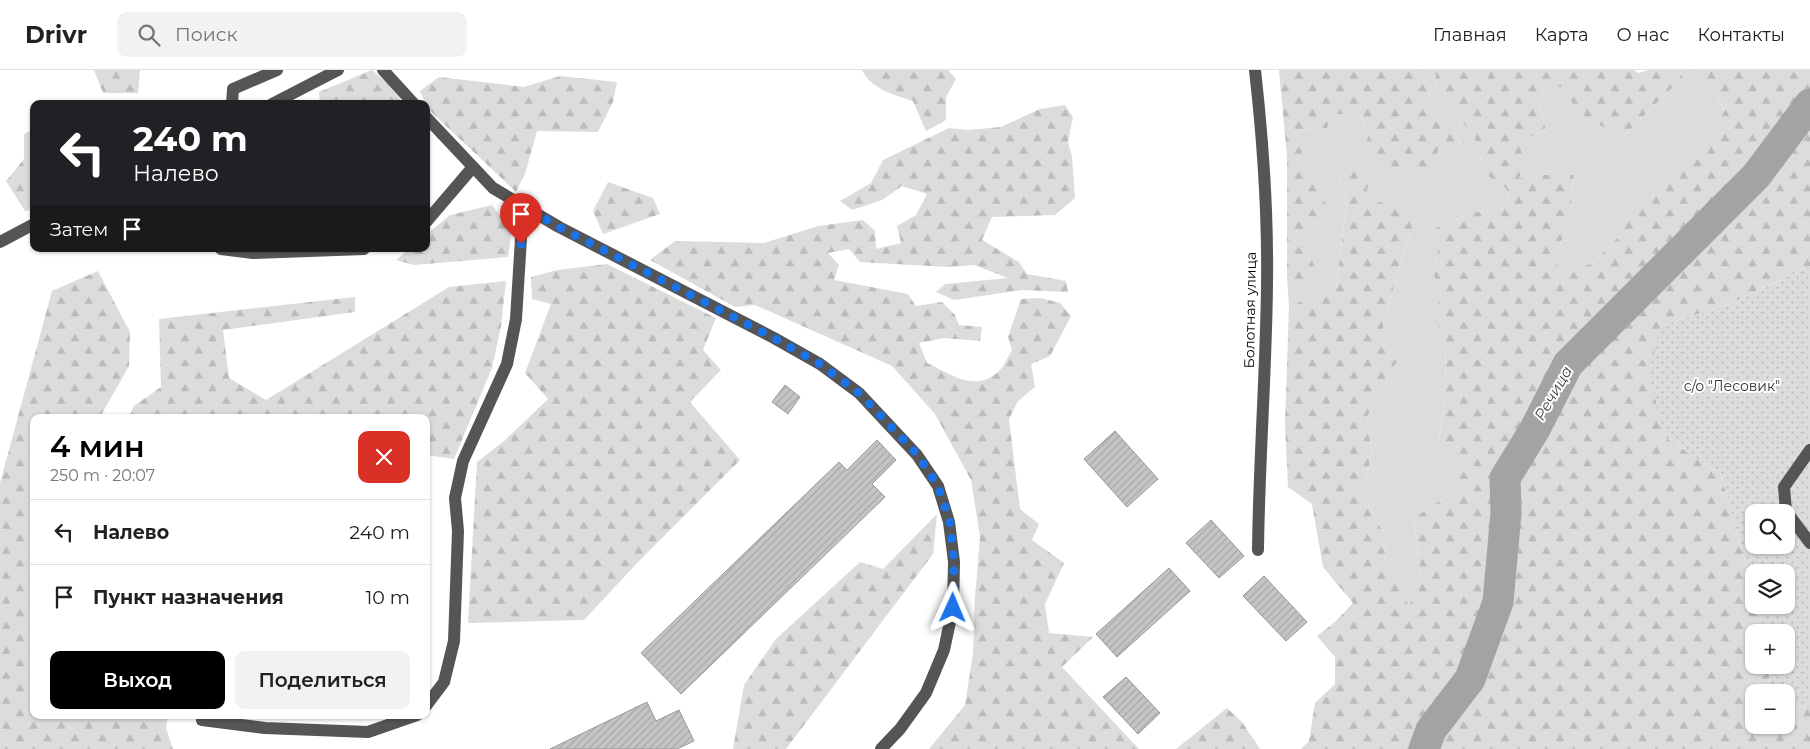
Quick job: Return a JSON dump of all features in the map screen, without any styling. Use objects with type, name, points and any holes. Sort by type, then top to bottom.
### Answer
[{"type":"street","points":[[232,100],[233,89],[276,70]]},
{"type":"street","points":[[280,100],[338,70]]},
{"type":"street","points":[[383,70],[410,100]]},
{"type":"street","name":"Болотная улица","points":[[1255,70],[1263,142],[1267,284],[1258,550]]},
{"type":"street","points":[[430,121],[493,188],[559,227],[774,338],[820,364],[859,393],[917,454],[938,486],[950,522],[954,562],[953,608],[944,650],[926,693],[900,730],[881,749]]},
{"type":"street","points":[[430,217],[472,167]]},
{"type":"street","points":[[430,701],[444,682],[454,641],[458,531],[455,498],[463,461],[507,364],[516,319],[524,206]]},
{"type":"street","points":[[0,242],[30,226]]},
{"type":"street","points":[[245,252],[281,252]]},
{"type":"street","points":[[1810,450],[1784,487],[1786,511],[1810,543]]},
{"type":"street","points":[[202,719],[265,728],[368,732],[406,719]]},
{"type":"green space","points":[[94,70],[140,70],[138,93],[103,93]]},
{"type":"green space","points":[[372,70],[390,86],[401,100],[320,100],[319,92]]},
{"type":"green space","points":[[862,70],[948,70],[956,79],[946,97],[946,120],[926,131],[913,101],[877,87],[866,77]]},
{"type":"green space","points":[[1279,70],[1417,70],[1418,77],[1429,83],[1430,107],[1451,122],[1462,148],[1439,146],[1432,169],[1397,172],[1364,153],[1368,136],[1360,114],[1332,114],[1327,128],[1302,130],[1302,165],[1320,169],[1316,193],[1332,210],[1310,222],[1309,253],[1319,278],[1300,286],[1287,277],[1287,157]]},
{"type":"green space","points":[[1417,70],[1435,70],[1438,97],[1453,110],[1474,137],[1485,174],[1506,188],[1511,207],[1472,213],[1431,230],[1438,249],[1434,276],[1441,293],[1436,319],[1445,339],[1446,396],[1439,440],[1460,464],[1460,487],[1414,518],[1421,574],[1409,607],[1386,564],[1385,536],[1363,494],[1372,451],[1366,419],[1397,361],[1380,339],[1399,268],[1415,219],[1399,207],[1365,198],[1339,176],[1347,201],[1336,288],[1314,295],[1289,307],[1287,277],[1300,286],[1318,278],[1309,253],[1310,222],[1316,193],[1302,165],[1302,130],[1327,128],[1332,114],[1360,114],[1368,136],[1439,146],[1462,147],[1451,122],[1430,107],[1429,84],[1418,77]]},
{"type":"green space","points":[[1435,70],[1634,70],[1638,73],[1649,70],[1679,70],[1683,77],[1624,136],[1593,122],[1574,108],[1567,87],[1545,87],[1539,108],[1546,129],[1519,143],[1524,163],[1519,178],[1538,175],[1574,175],[1570,219],[1556,254],[1559,275],[1593,263],[1623,232],[1629,210],[1647,203],[1665,174],[1689,151],[1710,138],[1725,110],[1715,94],[1694,80],[1692,70],[1810,70],[1810,266],[1730,304],[1660,326],[1665,437],[1721,475],[1746,564],[1745,614],[1759,614],[1762,624],[1745,624],[1745,674],[1769,674],[1770,684],[1745,684],[1745,734],[1795,734],[1795,706],[1810,708],[1810,749],[1301,749],[1309,741],[1315,703],[1335,684],[1335,657],[1317,636],[1336,621],[1353,603],[1323,567],[1312,504],[1288,487],[1285,424],[1289,307],[1314,295],[1336,288],[1347,201],[1339,176],[1353,159],[1371,174],[1365,198],[1399,207],[1415,219],[1399,268],[1380,339],[1397,361],[1366,419],[1372,451],[1363,494],[1385,536],[1386,564],[1409,606],[1421,574],[1414,518],[1460,487],[1460,464],[1439,441],[1446,396],[1445,339],[1435,319],[1441,293],[1434,276],[1438,249],[1431,230],[1472,213],[1511,207],[1506,188],[1485,174],[1474,137],[1453,110],[1438,97]]},
{"type":"green space","points":[[1679,70],[1692,70],[1694,80],[1715,94],[1725,111],[1710,138],[1689,151],[1665,174],[1647,203],[1629,210],[1623,232],[1593,263],[1559,276],[1556,254],[1570,219],[1574,176],[1538,175],[1519,178],[1519,143],[1546,129],[1539,108],[1545,87],[1567,87],[1624,136],[1683,77]]},
{"type":"green space","points":[[560,76],[617,82],[613,102],[598,132],[537,131],[525,174],[516,192],[430,111],[430,100],[424,100],[420,91],[439,77],[524,87]]},
{"type":"green space","points":[[1065,105],[1073,117],[1068,142],[1072,157],[1075,198],[1055,215],[992,217],[982,240],[1019,262],[1027,274],[1066,281],[1068,292],[1022,290],[954,300],[936,292],[945,284],[1008,278],[974,265],[948,267],[860,262],[849,249],[828,253],[839,265],[834,280],[908,294],[916,306],[942,302],[955,315],[959,325],[982,327],[980,341],[944,338],[919,343],[927,363],[964,380],[982,381],[991,377],[1002,368],[1012,350],[1008,337],[1021,299],[1041,298],[1060,303],[1071,316],[1050,356],[1031,364],[1035,387],[1018,401],[1009,419],[1020,509],[1039,524],[1032,540],[1064,563],[1045,604],[1049,633],[1093,637],[1062,667],[1139,749],[929,749],[965,705],[973,653],[980,537],[971,480],[935,414],[892,366],[755,305],[735,307],[650,260],[675,241],[764,243],[818,226],[863,220],[875,231],[876,249],[901,243],[897,226],[916,215],[927,194],[902,186],[882,200],[852,210],[840,201],[871,183],[883,160],[949,128],[968,130],[1001,127],[1040,109]]},
{"type":"green space","points":[[30,131],[30,210],[25,211],[6,181],[24,159],[24,134]]},
{"type":"green space","points":[[608,182],[653,198],[660,214],[603,234],[593,211]]},
{"type":"green space","points":[[492,205],[512,231],[508,257],[414,265],[396,260],[405,252],[430,252],[430,232],[450,215]]},
{"type":"green space","points":[[607,264],[716,318],[703,350],[721,370],[690,402],[740,460],[640,560],[584,620],[468,623],[477,462],[504,441],[548,399],[525,373],[551,304],[532,299],[531,277],[557,270]]},
{"type":"green space","name":"с/о \"Лесовик\"","points":[[1810,266],[1810,708],[1795,706],[1795,684],[1770,684],[1769,674],[1795,674],[1795,624],[1762,624],[1759,614],[1795,614],[1795,564],[1746,564],[1721,475],[1665,437],[1649,375],[1660,326],[1730,304]]},
{"type":"green space","points":[[98,271],[130,332],[129,366],[102,414],[30,414],[30,719],[167,719],[166,728],[173,749],[0,749],[0,483],[52,291]]},
{"type":"green space","points":[[506,281],[501,326],[492,368],[454,459],[430,456],[430,414],[130,414],[134,406],[161,387],[159,319],[355,297],[355,312],[223,330],[229,378],[266,400],[449,287]]},
{"type":"green space","points":[[937,514],[933,554],[786,749],[733,749],[744,685],[776,639],[860,562],[883,569]]},
{"type":"green space","points":[[1227,708],[1242,722],[1260,749],[1176,749]]},
{"type":"building","points":[[785,385],[800,397],[788,414],[772,402]]},
{"type":"building","points":[[1115,431],[1158,479],[1127,507],[1084,459]]},
{"type":"building","points":[[877,440],[896,460],[872,484],[885,497],[681,694],[641,653],[839,462],[847,470]]},
{"type":"building","points":[[1211,520],[1244,556],[1219,578],[1186,543]]},
{"type":"building","points":[[1169,568],[1190,591],[1117,657],[1096,634]]},
{"type":"building","points":[[1264,576],[1307,622],[1286,641],[1243,596]]},
{"type":"building","points":[[1126,677],[1160,713],[1138,734],[1103,697]]},
{"type":"building","points":[[647,702],[656,721],[679,710],[694,741],[677,749],[550,749]]},
{"type":"waterway","name":"Речица","points":[[1424,749],[1431,730],[1470,679],[1498,602],[1506,513],[1505,478],[1535,429],[1568,364],[1756,176],[1810,104]]},
{"type":"route","points":[[521,244],[524,206],[559,227],[774,338],[820,364],[859,393],[917,454],[938,486],[950,522],[954,562],[953,608]]}]
